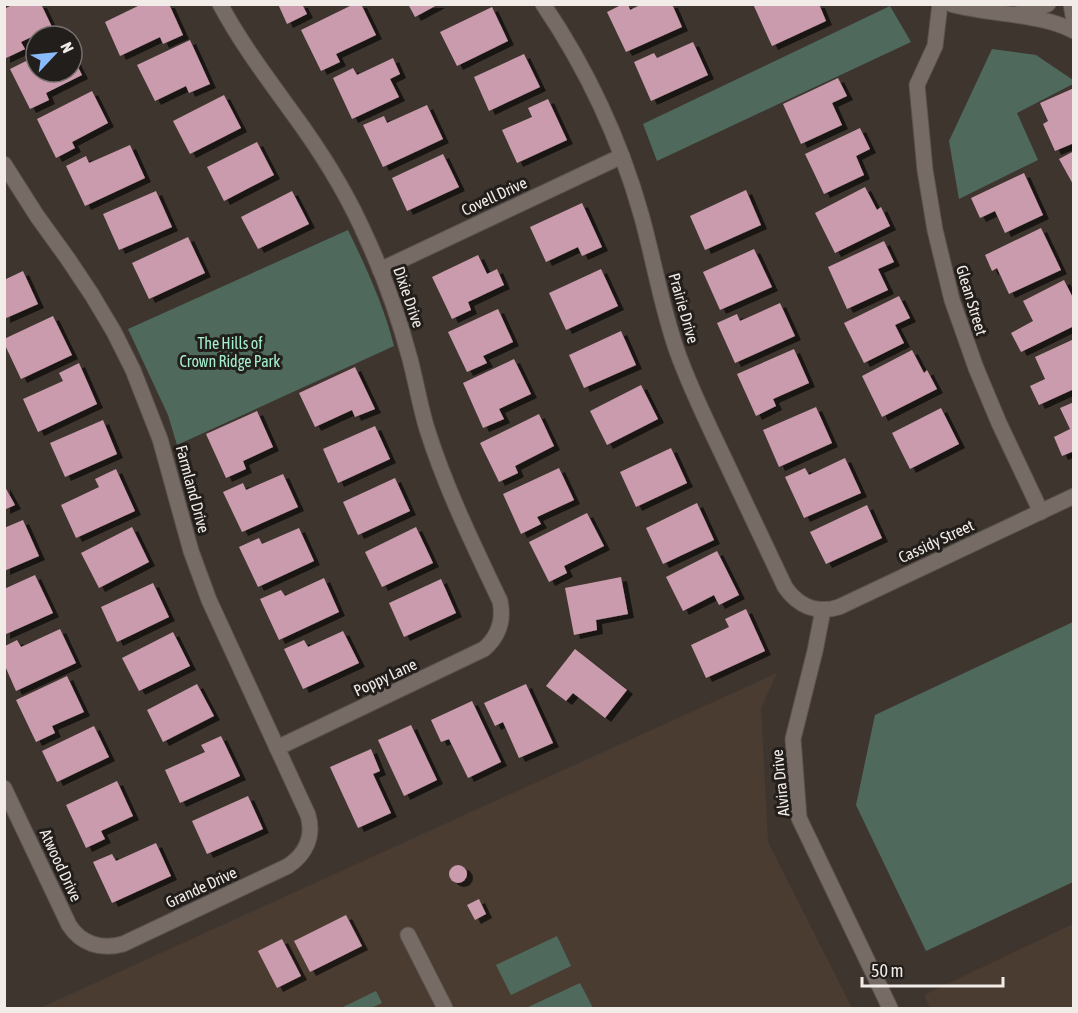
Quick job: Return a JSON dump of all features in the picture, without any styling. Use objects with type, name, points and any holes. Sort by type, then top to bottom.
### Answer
[{"type":"street","name":"Dixie Drive","points":[[220,4],[254,60],[327,164],[358,220],[380,270],[401,329],[424,419],[440,468],[500,601],[502,615],[499,628]]},
{"type":"street","name":"Prairie Drive","points":[[543,4],[562,32],[588,79],[622,156],[641,216],[667,321],[694,393],[785,588],[795,600],[804,606],[818,609]]},
{"type":"street","name":"Glean Street","points":[[940,4],[935,46],[917,85],[930,206],[952,300],[966,343],[1041,512]]},
{"type":"street","points":[[951,4],[1055,23],[1074,31]]},
{"type":"street","points":[[1011,15],[1048,4]]},
{"type":"street","points":[[1071,4],[1074,21]]},
{"type":"street","name":"Covell Drive","points":[[380,270],[622,156]]},
{"type":"street","name":"Farmland Drive","points":[[4,164],[92,295],[133,370],[160,439],[201,580],[308,815],[311,828],[309,841]]},
{"type":"street","name":"Cassidy Street","points":[[818,609],[839,607],[1074,496]]},
{"type":"street","name":"Alvira Drive","points":[[818,609],[815,651],[793,739],[800,818],[890,1008]]},
{"type":"street","name":"Poppy Lane","points":[[277,748],[477,653],[490,644],[499,628]]},
{"type":"street","name":"Atwood Drive","points":[[4,788],[69,925],[81,938],[97,946]]},
{"type":"street","name":"Grande Drive","points":[[97,946],[110,947],[123,944],[288,866],[303,853],[309,841]]},
{"type":"street","points":[[408,935],[445,1008]]},
{"type":"shaded area","points":[[777,673],[761,708],[768,842],[852,1008],[40,1008]]},
{"type":"shaded area","points":[[1073,924],[1073,1008],[930,1008],[924,995]]},
{"type":"green space","points":[[890,6],[911,42],[657,161],[643,124]]},
{"type":"green space","points":[[992,49],[1036,55],[1073,80],[1073,84],[1017,113],[1038,160],[959,199],[949,141]]},
{"type":"green space","name":"The Hills of Crown Ridge Park","points":[[348,230],[380,301],[394,346],[177,445],[168,415],[128,329]]},
{"type":"green space","points":[[1073,622],[1073,882],[926,951],[856,805],[875,715]]},
{"type":"green space","points":[[557,936],[571,966],[511,995],[496,965]]},
{"type":"green space","points":[[580,983],[593,1008],[526,1008]]},
{"type":"green space","points":[[376,991],[382,1003],[371,1008],[341,1008]]},
{"type":"building","points":[[14,4],[41,4],[51,24],[24,24],[24,41],[21,42],[24,49],[4,59],[4,9]]},
{"type":"building","points":[[142,4],[169,4],[183,35],[163,44],[160,37],[120,56],[105,22]]},
{"type":"building","points":[[278,4],[302,4],[307,14],[287,24]]},
{"type":"building","points":[[354,4],[361,4],[376,35],[336,54],[340,62],[321,71],[301,30]]},
{"type":"building","points":[[408,4],[439,4],[415,17]]},
{"type":"building","points":[[628,4],[630,10],[642,4],[672,4],[682,27],[626,52],[607,12]]},
{"type":"building","points":[[753,4],[819,4],[826,21],[772,46]]},
{"type":"building","points":[[492,7],[508,41],[457,66],[440,32]]},
{"type":"building","points":[[190,40],[210,84],[189,93],[186,86],[155,101],[137,65]]},
{"type":"building","points":[[693,42],[708,75],[651,101],[634,62],[654,53],[657,58]]},
{"type":"building","points":[[524,54],[540,87],[489,111],[474,77]]},
{"type":"building","points":[[393,58],[400,74],[390,79],[399,97],[352,119],[333,78],[353,68],[357,75]]},
{"type":"building","points":[[24,62],[24,84],[64,84],[46,93],[49,100],[30,109],[10,69]]},
{"type":"building","points":[[838,78],[847,96],[832,103],[842,125],[801,144],[783,104]]},
{"type":"building","points":[[1074,88],[1074,143],[1055,151],[1043,124],[1048,121],[1040,103]]},
{"type":"building","points":[[92,91],[108,123],[72,142],[75,148],[56,158],[37,119]]},
{"type":"building","points":[[224,95],[241,128],[190,154],[173,121]]},
{"type":"building","points":[[548,99],[567,140],[517,163],[502,130],[532,117],[528,108]]},
{"type":"building","points":[[427,105],[443,139],[383,167],[363,125],[384,116],[387,123]]},
{"type":"building","points":[[860,128],[870,149],[856,156],[864,175],[824,194],[805,154]]},
{"type":"building","points":[[257,142],[274,175],[224,201],[207,167]]},
{"type":"building","points":[[130,145],[145,178],[85,206],[66,166],[86,156],[89,163]]},
{"type":"building","points":[[1074,151],[1074,186],[1059,159]]},
{"type":"building","points":[[443,154],[459,187],[407,211],[392,178]]},
{"type":"building","points":[[1024,173],[1043,215],[1005,233],[995,211],[980,218],[971,198]]},
{"type":"building","points":[[865,187],[877,210],[881,207],[890,226],[835,253],[815,213]]},
{"type":"building","points":[[746,190],[761,225],[705,250],[690,216]]},
{"type":"building","points":[[156,191],[172,227],[119,250],[103,214]]},
{"type":"building","points":[[292,191],[309,224],[258,249],[241,217]]},
{"type":"building","points":[[582,203],[602,247],[582,256],[578,247],[546,262],[530,227]]},
{"type":"building","points":[[1041,228],[1061,270],[1009,294],[997,268],[992,271],[985,255]]},
{"type":"building","points":[[188,237],[205,273],[149,299],[132,263]]},
{"type":"building","points":[[884,241],[894,262],[878,269],[888,290],[847,309],[828,267]]},
{"type":"building","points":[[754,249],[772,287],[720,310],[703,272]]},
{"type":"building","points":[[478,255],[487,274],[497,269],[504,285],[468,302],[471,310],[452,319],[432,277]]},
{"type":"building","points":[[601,269],[618,306],[566,330],[549,293]]},
{"type":"building","points":[[23,271],[38,304],[4,319],[4,280]]},
{"type":"building","points":[[1064,280],[1074,300],[1074,326],[1021,352],[1011,333],[1033,321],[1023,301]]},
{"type":"building","points":[[899,296],[910,318],[895,325],[904,343],[864,363],[844,323]]},
{"type":"building","points":[[780,303],[795,336],[735,363],[717,323],[737,314],[740,321]]},
{"type":"building","points":[[498,309],[513,342],[483,356],[487,363],[467,372],[448,332]]},
{"type":"building","points":[[53,316],[72,355],[21,379],[4,339]]},
{"type":"building","points":[[621,331],[636,365],[584,388],[569,355]]},
{"type":"building","points":[[1074,339],[1074,389],[1039,405],[1030,386],[1045,379],[1035,357]]},
{"type":"building","points":[[794,349],[809,383],[773,399],[776,406],[756,416],[737,374]]},
{"type":"building","points":[[912,350],[924,373],[927,370],[937,389],[882,417],[862,376]]},
{"type":"building","points":[[514,359],[531,394],[499,409],[504,419],[483,428],[463,383]]},
{"type":"building","points":[[79,363],[97,404],[38,432],[23,399],[63,381],[59,373]]},
{"type":"building","points":[[355,367],[375,409],[355,417],[352,410],[315,427],[299,393]]},
{"type":"building","points":[[641,385],[658,419],[607,445],[590,411]]},
{"type":"building","points":[[1074,402],[1074,451],[1062,456],[1054,437],[1070,429],[1060,408]]},
{"type":"building","points":[[816,407],[832,443],[779,467],[763,430]]},
{"type":"building","points":[[941,408],[959,444],[910,469],[892,433]]},
{"type":"building","points":[[257,411],[273,447],[243,461],[246,469],[226,478],[206,434]]},
{"type":"building","points":[[539,414],[554,446],[515,466],[518,473],[499,482],[480,443]]},
{"type":"building","points":[[103,420],[117,454],[65,477],[50,443]]},
{"type":"building","points":[[375,426],[390,459],[338,483],[323,449]]},
{"type":"building","points":[[671,448],[687,483],[636,507],[620,472]]},
{"type":"building","points":[[845,458],[861,493],[804,518],[785,477],[805,468],[809,475]]},
{"type":"building","points":[[559,468],[574,500],[537,517],[541,524],[521,534],[503,494]]},
{"type":"building","points":[[116,469],[135,511],[76,538],[61,505],[99,487],[95,479]]},
{"type":"building","points":[[283,474],[298,507],[242,532],[223,492],[243,483],[246,490]]},
{"type":"building","points":[[395,478],[410,511],[358,535],[343,502]]},
{"type":"building","points":[[4,485],[15,505],[4,510]]},
{"type":"building","points":[[697,503],[714,540],[663,564],[646,528]]},
{"type":"building","points":[[867,505],[882,538],[826,564],[810,532]]},
{"type":"building","points":[[587,513],[604,546],[564,566],[567,573],[549,582],[529,542]]},
{"type":"building","points":[[23,520],[39,556],[4,571],[4,528]]},
{"type":"building","points":[[132,527],[149,562],[99,588],[81,553]]},
{"type":"building","points":[[416,527],[433,563],[382,587],[365,552]]},
{"type":"building","points":[[299,528],[314,561],[258,587],[239,547],[259,538],[262,544]]},
{"type":"building","points":[[717,551],[739,595],[719,605],[714,595],[683,611],[666,577]]},
{"type":"building","points":[[35,575],[53,613],[4,635],[4,589]]},
{"type":"building","points":[[621,577],[628,614],[596,620],[597,630],[574,635],[565,588]]},
{"type":"building","points":[[324,578],[339,612],[279,640],[260,599],[281,590],[285,596]]},
{"type":"building","points":[[441,579],[456,613],[404,637],[389,603]]},
{"type":"building","points":[[153,583],[169,617],[117,642],[101,607]]},
{"type":"building","points":[[746,609],[765,651],[706,678],[691,645],[729,627],[725,619]]},
{"type":"building","points":[[60,629],[76,663],[16,691],[5,666],[5,646],[17,640],[21,647]]},
{"type":"building","points":[[343,631],[359,663],[303,689],[284,649],[304,640],[308,647]]},
{"type":"building","points":[[173,632],[190,666],[139,691],[122,658]]},
{"type":"building","points":[[575,649],[627,690],[605,718],[573,693],[566,701],[546,686]]},
{"type":"building","points":[[67,676],[84,712],[52,726],[55,733],[36,742],[16,700]]},
{"type":"building","points":[[197,684],[214,716],[163,742],[147,710]]},
{"type":"building","points":[[526,684],[553,743],[519,758],[503,722],[495,726],[484,703]]},
{"type":"building","points":[[472,701],[501,762],[468,778],[449,739],[441,742],[431,720]]},
{"type":"building","points":[[411,725],[437,780],[404,796],[378,740]]},
{"type":"building","points":[[94,726],[109,757],[57,782],[42,751]]},
{"type":"building","points":[[221,736],[240,776],[180,803],[165,770],[205,752],[201,745]]},
{"type":"building","points":[[371,749],[380,771],[373,774],[391,813],[358,828],[330,767]]},
{"type":"building","points":[[117,781],[133,816],[101,831],[105,839],[86,848],[66,805]]},
{"type":"building","points":[[248,796],[263,829],[207,854],[192,821]]},
{"type":"building","points":[[156,843],[171,876],[112,903],[93,862],[112,854],[116,861]]},
{"type":"building","points":[[458,865],[464,868],[467,874],[464,880],[458,883],[452,880],[449,874],[452,868]]},
{"type":"building","points":[[479,899],[486,914],[475,920],[467,905]]},
{"type":"building","points":[[346,915],[362,946],[310,972],[294,941]]},
{"type":"building","points":[[282,939],[301,976],[277,988],[258,951]]}]
